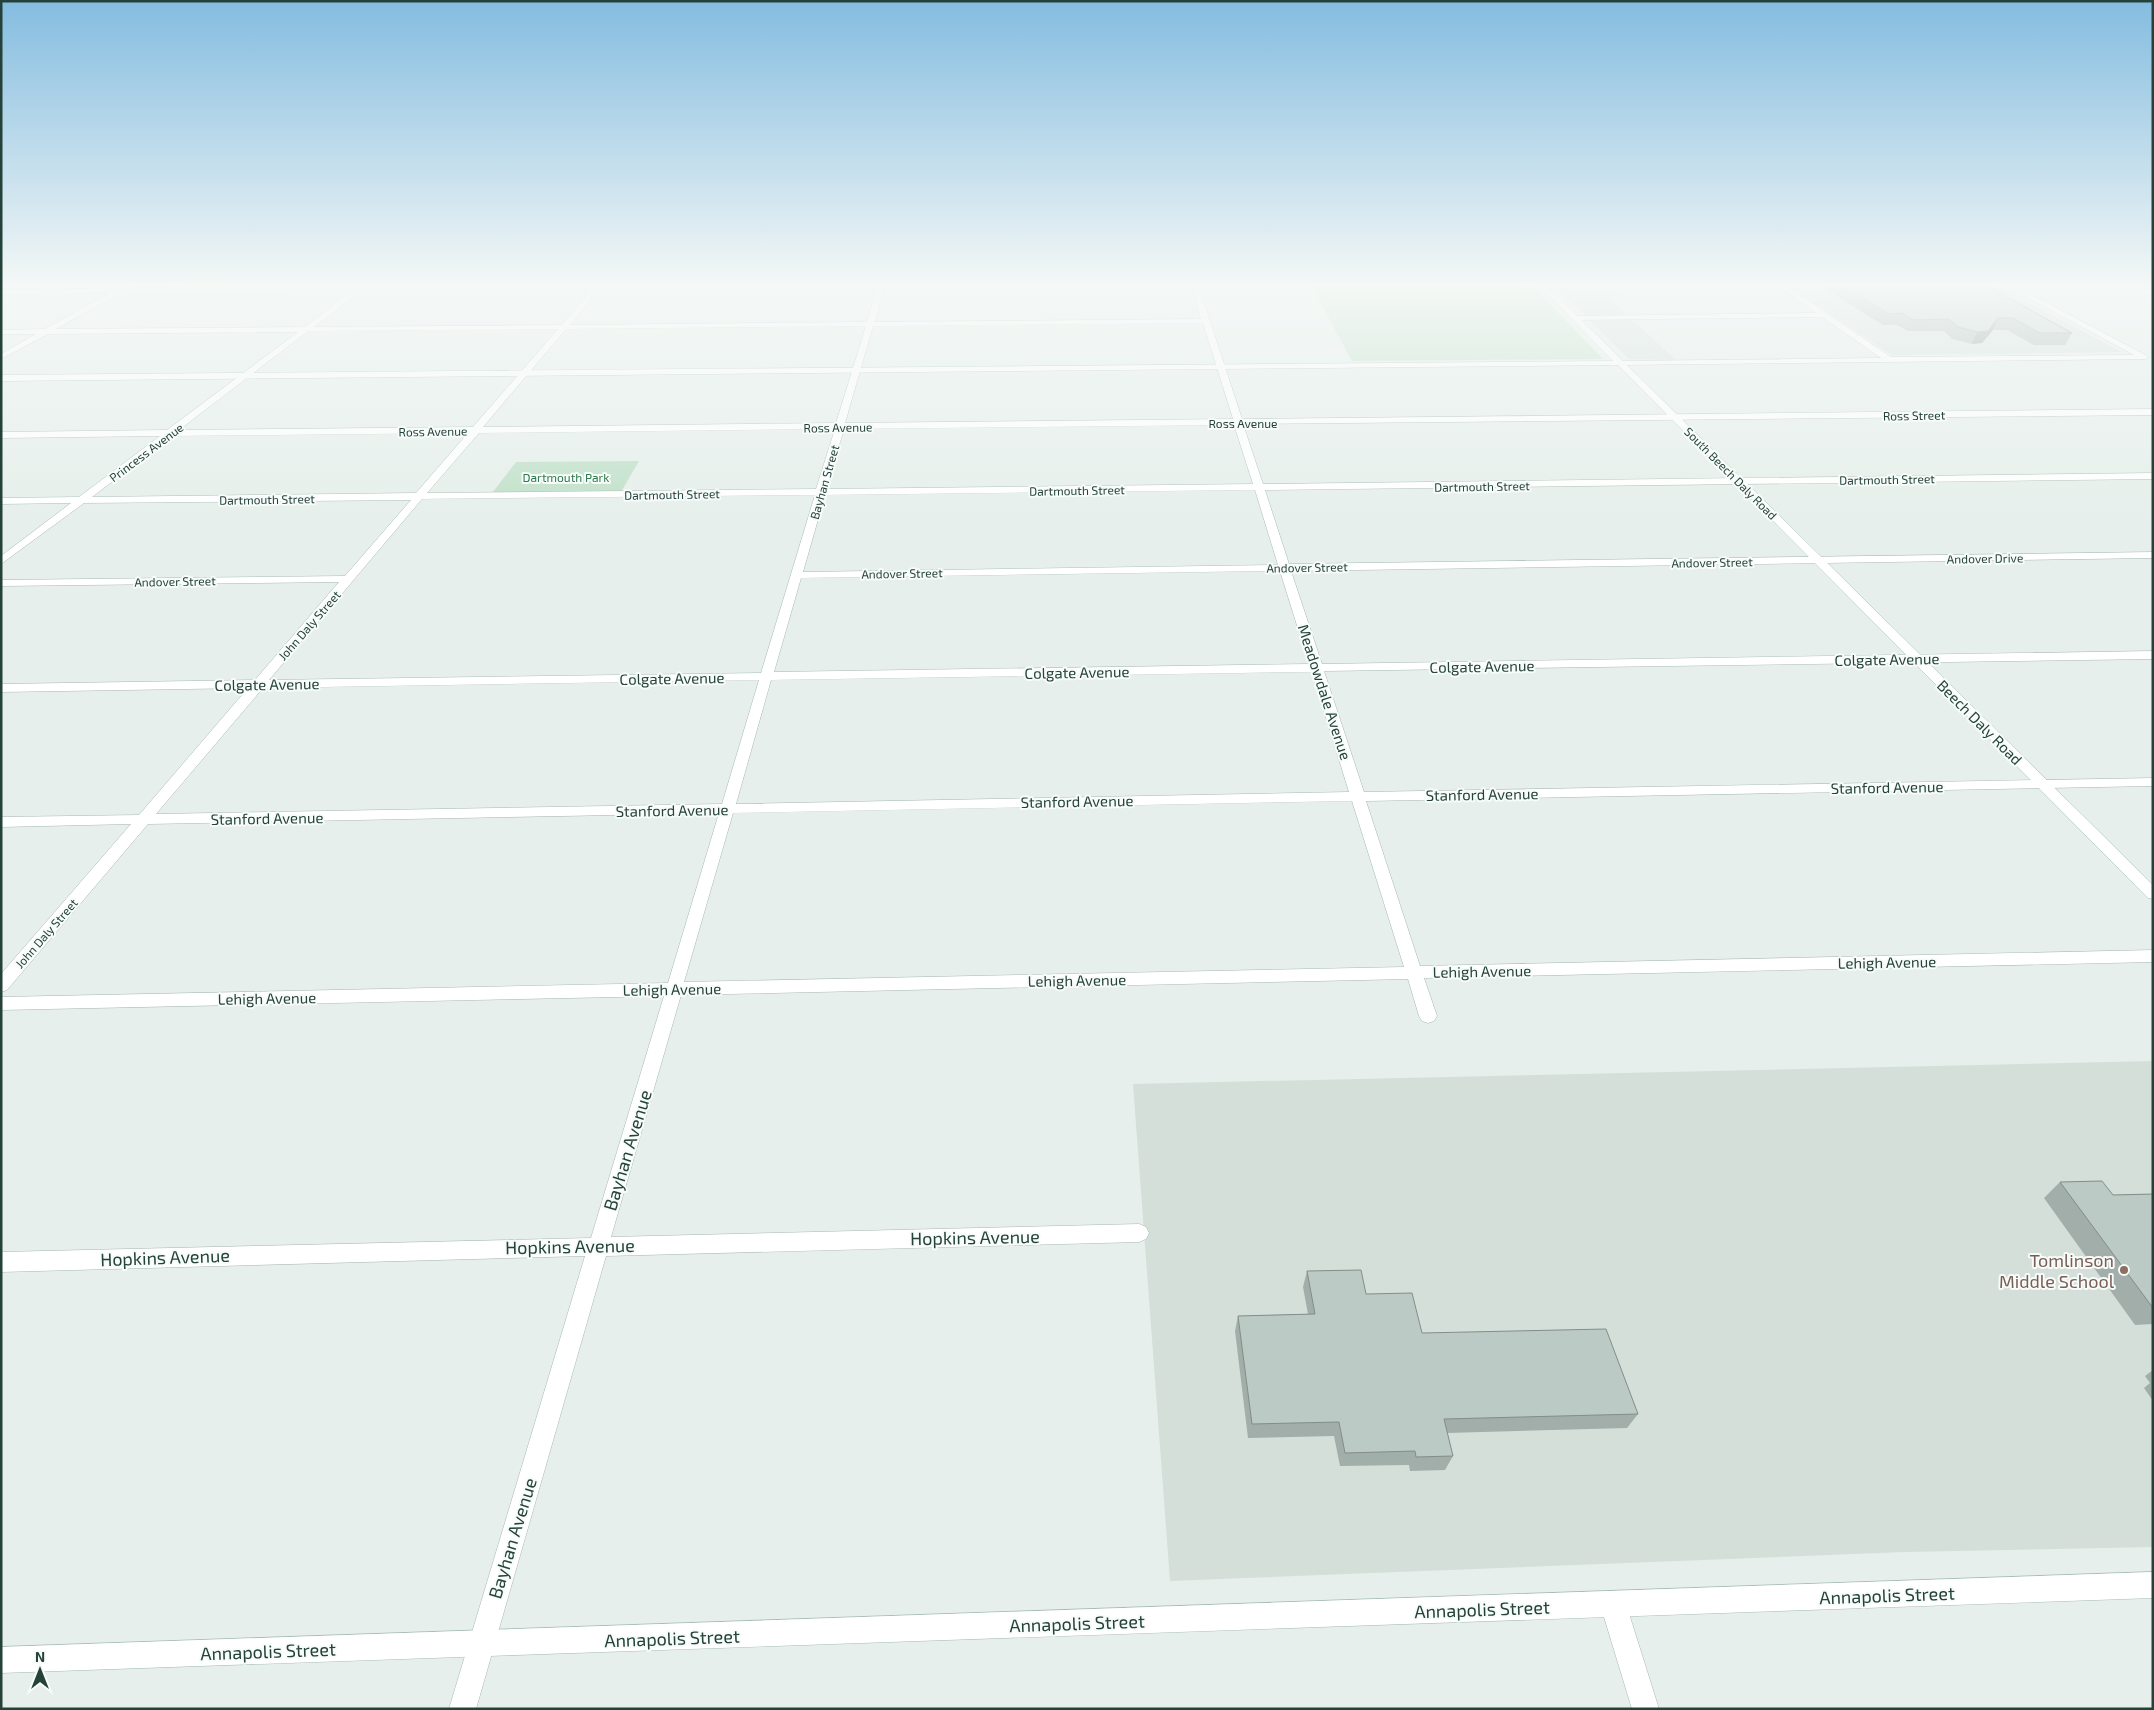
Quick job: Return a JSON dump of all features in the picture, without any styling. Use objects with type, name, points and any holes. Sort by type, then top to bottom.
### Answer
[{"type":"street","name":"Princess Avenue","points":[[1,561],[257,367]]},
{"type":"street","name":"John Daly Street","points":[[1,986],[531,367]]},
{"type":"street","name":"Bayhan Street","points":[[766,676],[857,367]]},
{"type":"street","name":"Meadowdale Avenue","points":[[1220,367],[1240,423],[1428,1016]]},
{"type":"street","points":[[1,378],[1240,367]]},
{"type":"street","name":"South Beech Daly Road","points":[[1624,367],[1917,659]]},
{"type":"street","name":"Ross Street","points":[[1675,418],[2153,412]]},
{"type":"street","name":"Ross Avenue","points":[[1,435],[1675,418]]},
{"type":"street","name":"Dartmouth Street","points":[[1,501],[1260,488],[2153,476]]},
{"type":"street","name":"Andover Drive","points":[[1818,560],[2153,555]]},
{"type":"street","name":"Andover Street","points":[[796,574],[1818,560]]},
{"type":"street","name":"Andover Street","points":[[1,583],[349,579]]},
{"type":"street","name":"Colgate Avenue","points":[[1,688],[2153,655]]},
{"type":"street","name":"Beech Daly Road","points":[[1917,659],[2043,784]]},
{"type":"street","name":"Bayhan Avenue","points":[[462,1709],[766,676]]},
{"type":"street","name":"Stanford Avenue","points":[[1,822],[2153,782]]},
{"type":"street","points":[[2043,784],[2153,894]]},
{"type":"street","name":"Lehigh Avenue","points":[[1,1004],[2153,956]]},
{"type":"street","name":"Hopkins Avenue","points":[[1,1262],[1139,1233]]},
{"type":"street","name":"Annapolis Street","points":[[1,1660],[2153,1585]]},
{"type":"street","points":[[1613,1604],[1646,1709]]},
{"type":"shaded area","points":[[2153,1061],[2153,1547],[1905,1552],[1170,1581],[1133,1084]]},
{"type":"green space","name":"Dartmouth Park","points":[[639,461],[621,492],[492,493],[516,462]]},
{"type":"building","points":[[2102,1181],[2113,1195],[2153,1194],[2153,1308],[2060,1182]]},
{"type":"building","points":[[1361,1270],[1366,1294],[1412,1293],[1422,1333],[1606,1329],[1638,1414],[1444,1419],[1453,1456],[1416,1457],[1415,1451],[1345,1453],[1339,1422],[1252,1424],[1238,1316],[1315,1314],[1307,1271]]},
{"type":"place","name":"Tomlinson Middle School","points":[[2124,1270]]}]
